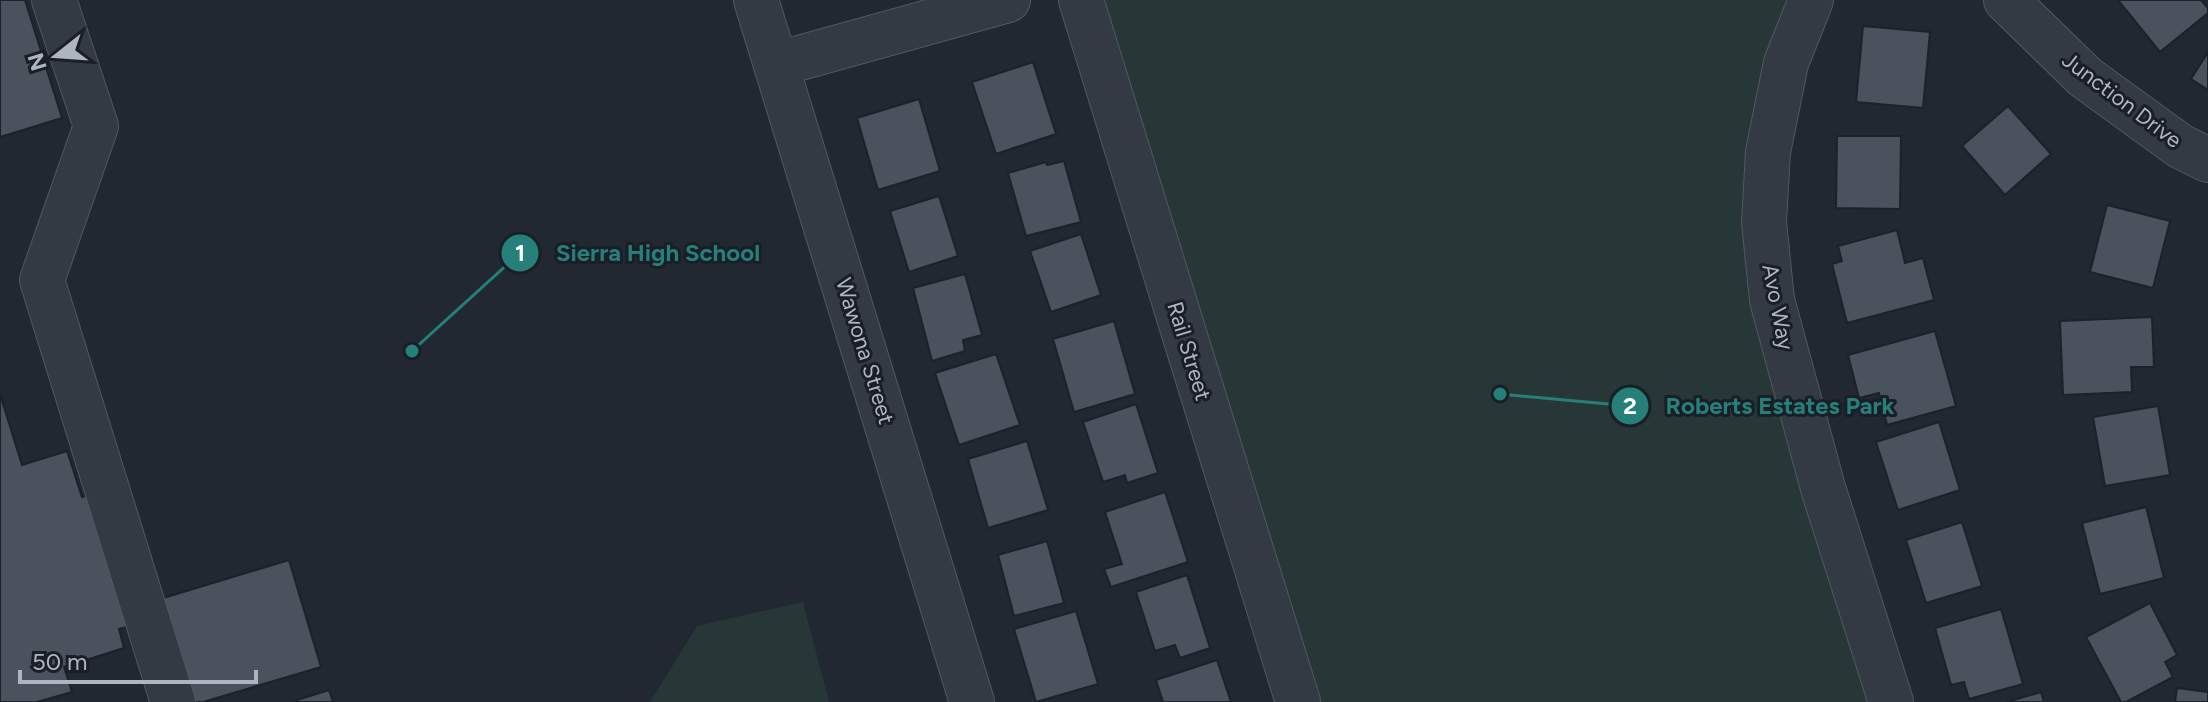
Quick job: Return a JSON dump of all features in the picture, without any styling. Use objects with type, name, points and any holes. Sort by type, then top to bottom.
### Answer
[{"type":"street","points":[[54,0],[96,126],[42,280],[173,702]]},
{"type":"street","name":"Wawona Street","points":[[756,0],[972,702]]},
{"type":"street","points":[[778,64],[1008,0]]},
{"type":"street","name":"Rail Street","points":[[1081,0],[1298,702]]},
{"type":"street","name":"Avo Way","points":[[1811,0],[1786,63],[1768,152],[1764,222],[1772,300],[1823,488],[1891,702]]},
{"type":"street","name":"Junction Drive","points":[[2006,0],[2085,77],[2180,146],[2208,160]]},
{"type":"shaded area","points":[[1081,0],[1811,0],[1764,222],[1891,702],[1298,702]]},
{"type":"shaded area","points":[[803,602],[829,702],[650,702],[697,626]]},
{"type":"building","points":[[0,0],[25,0],[62,118],[0,137]]},
{"type":"building","points":[[2118,0],[2201,0],[2208,13],[2160,52]]},
{"type":"building","points":[[1863,26],[1930,32],[1923,108],[1856,102]]},
{"type":"building","points":[[2208,52],[2208,90],[2191,79]]},
{"type":"building","points":[[1033,62],[1056,134],[996,154],[972,82]]},
{"type":"building","points":[[919,99],[940,171],[878,190],[857,118]]},
{"type":"building","points":[[2008,106],[2051,154],[2005,195],[1962,146]]},
{"type":"building","points":[[1837,136],[1901,136],[1900,209],[1836,208]]},
{"type":"building","points":[[1064,161],[1081,222],[1026,236],[1008,173],[1046,162],[1047,165]]},
{"type":"building","points":[[939,196],[958,256],[909,272],[890,211]]},
{"type":"building","points":[[2107,205],[2170,221],[2153,288],[2090,272]]},
{"type":"building","points":[[1897,230],[1905,263],[1923,258],[1934,300],[1847,323],[1832,264],[1842,261],[1838,246]]},
{"type":"building","points":[[1081,234],[1101,295],[1051,312],[1030,251]]},
{"type":"building","points":[[965,274],[982,335],[963,340],[965,351],[932,361],[913,288]]},
{"type":"building","points":[[2152,317],[2154,367],[2131,367],[2132,392],[2063,395],[2060,321]]},
{"type":"building","points":[[1114,321],[1135,394],[1074,412],[1053,339]]},
{"type":"building","points":[[1935,331],[1956,406],[1887,425],[1879,393],[1859,398],[1848,355]]},
{"type":"building","points":[[996,354],[1020,425],[959,445],[935,373]]},
{"type":"building","points":[[0,394],[22,465],[67,451],[82,497],[94,494],[134,625],[119,629],[124,648],[64,667],[72,692],[37,702],[0,702]]},
{"type":"building","points":[[1136,404],[1158,473],[1127,483],[1125,475],[1103,482],[1083,422]]},
{"type":"building","points":[[2158,406],[2170,475],[2105,486],[2093,417]]},
{"type":"building","points":[[1939,422],[1960,490],[1898,510],[1876,442]]},
{"type":"building","points":[[1027,441],[1048,510],[988,528],[968,459]]},
{"type":"building","points":[[1165,492],[1188,562],[1111,587],[1104,569],[1122,564],[1105,512]]},
{"type":"building","points":[[2146,507],[2164,578],[2100,594],[2082,523]]},
{"type":"building","points":[[1962,522],[1982,586],[1926,603],[1906,540]]},
{"type":"building","points":[[1047,541],[1064,603],[1014,616],[998,555]]},
{"type":"building","points":[[289,560],[321,667],[203,702],[191,702],[160,599]]},
{"type":"building","points":[[1187,575],[1210,648],[1180,658],[1175,645],[1155,651],[1136,592]]},
{"type":"building","points":[[2150,603],[2177,655],[2165,662],[2173,677],[2121,702],[2086,637]]},
{"type":"building","points":[[2001,609],[2023,684],[1969,699],[1964,682],[1951,685],[1935,628]]},
{"type":"building","points":[[1076,611],[1098,684],[1036,702],[1014,629]]},
{"type":"building","points":[[1217,660],[1231,702],[1163,702],[1156,680]]},
{"type":"building","points":[[2177,688],[2208,692],[2208,702],[2175,702]]},
{"type":"building","points":[[329,690],[333,702],[291,702]]},
{"type":"building","points":[[2041,692],[2044,702],[2007,702]]},
{"type":"place","name":"Sierra High School","points":[[412,351]]},
{"type":"place","name":"Roberts Estates Park","points":[[1500,394]]}]
